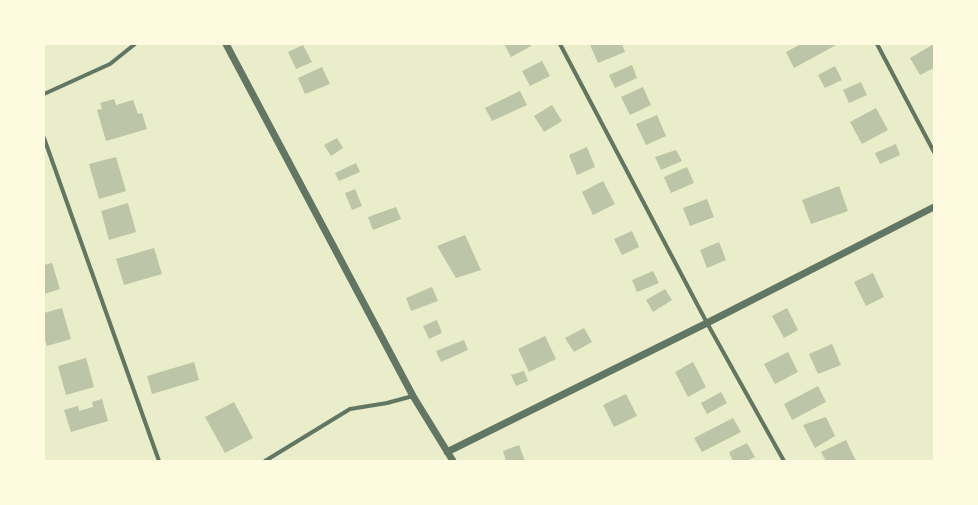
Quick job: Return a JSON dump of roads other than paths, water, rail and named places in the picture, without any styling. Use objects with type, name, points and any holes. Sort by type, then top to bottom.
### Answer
[{"type":"street","points":[[44,94],[110,64],[135,44]]},
{"type":"street","points":[[226,44],[413,396],[453,461]]},
{"type":"street","points":[[560,44],[707,323],[784,461]]},
{"type":"street","points":[[877,44],[934,152]]},
{"type":"street","points":[[44,138],[159,461]]},
{"type":"street","points":[[447,452],[707,323],[934,207]]},
{"type":"street","points":[[265,461],[350,409],[387,403],[413,396]]}]
